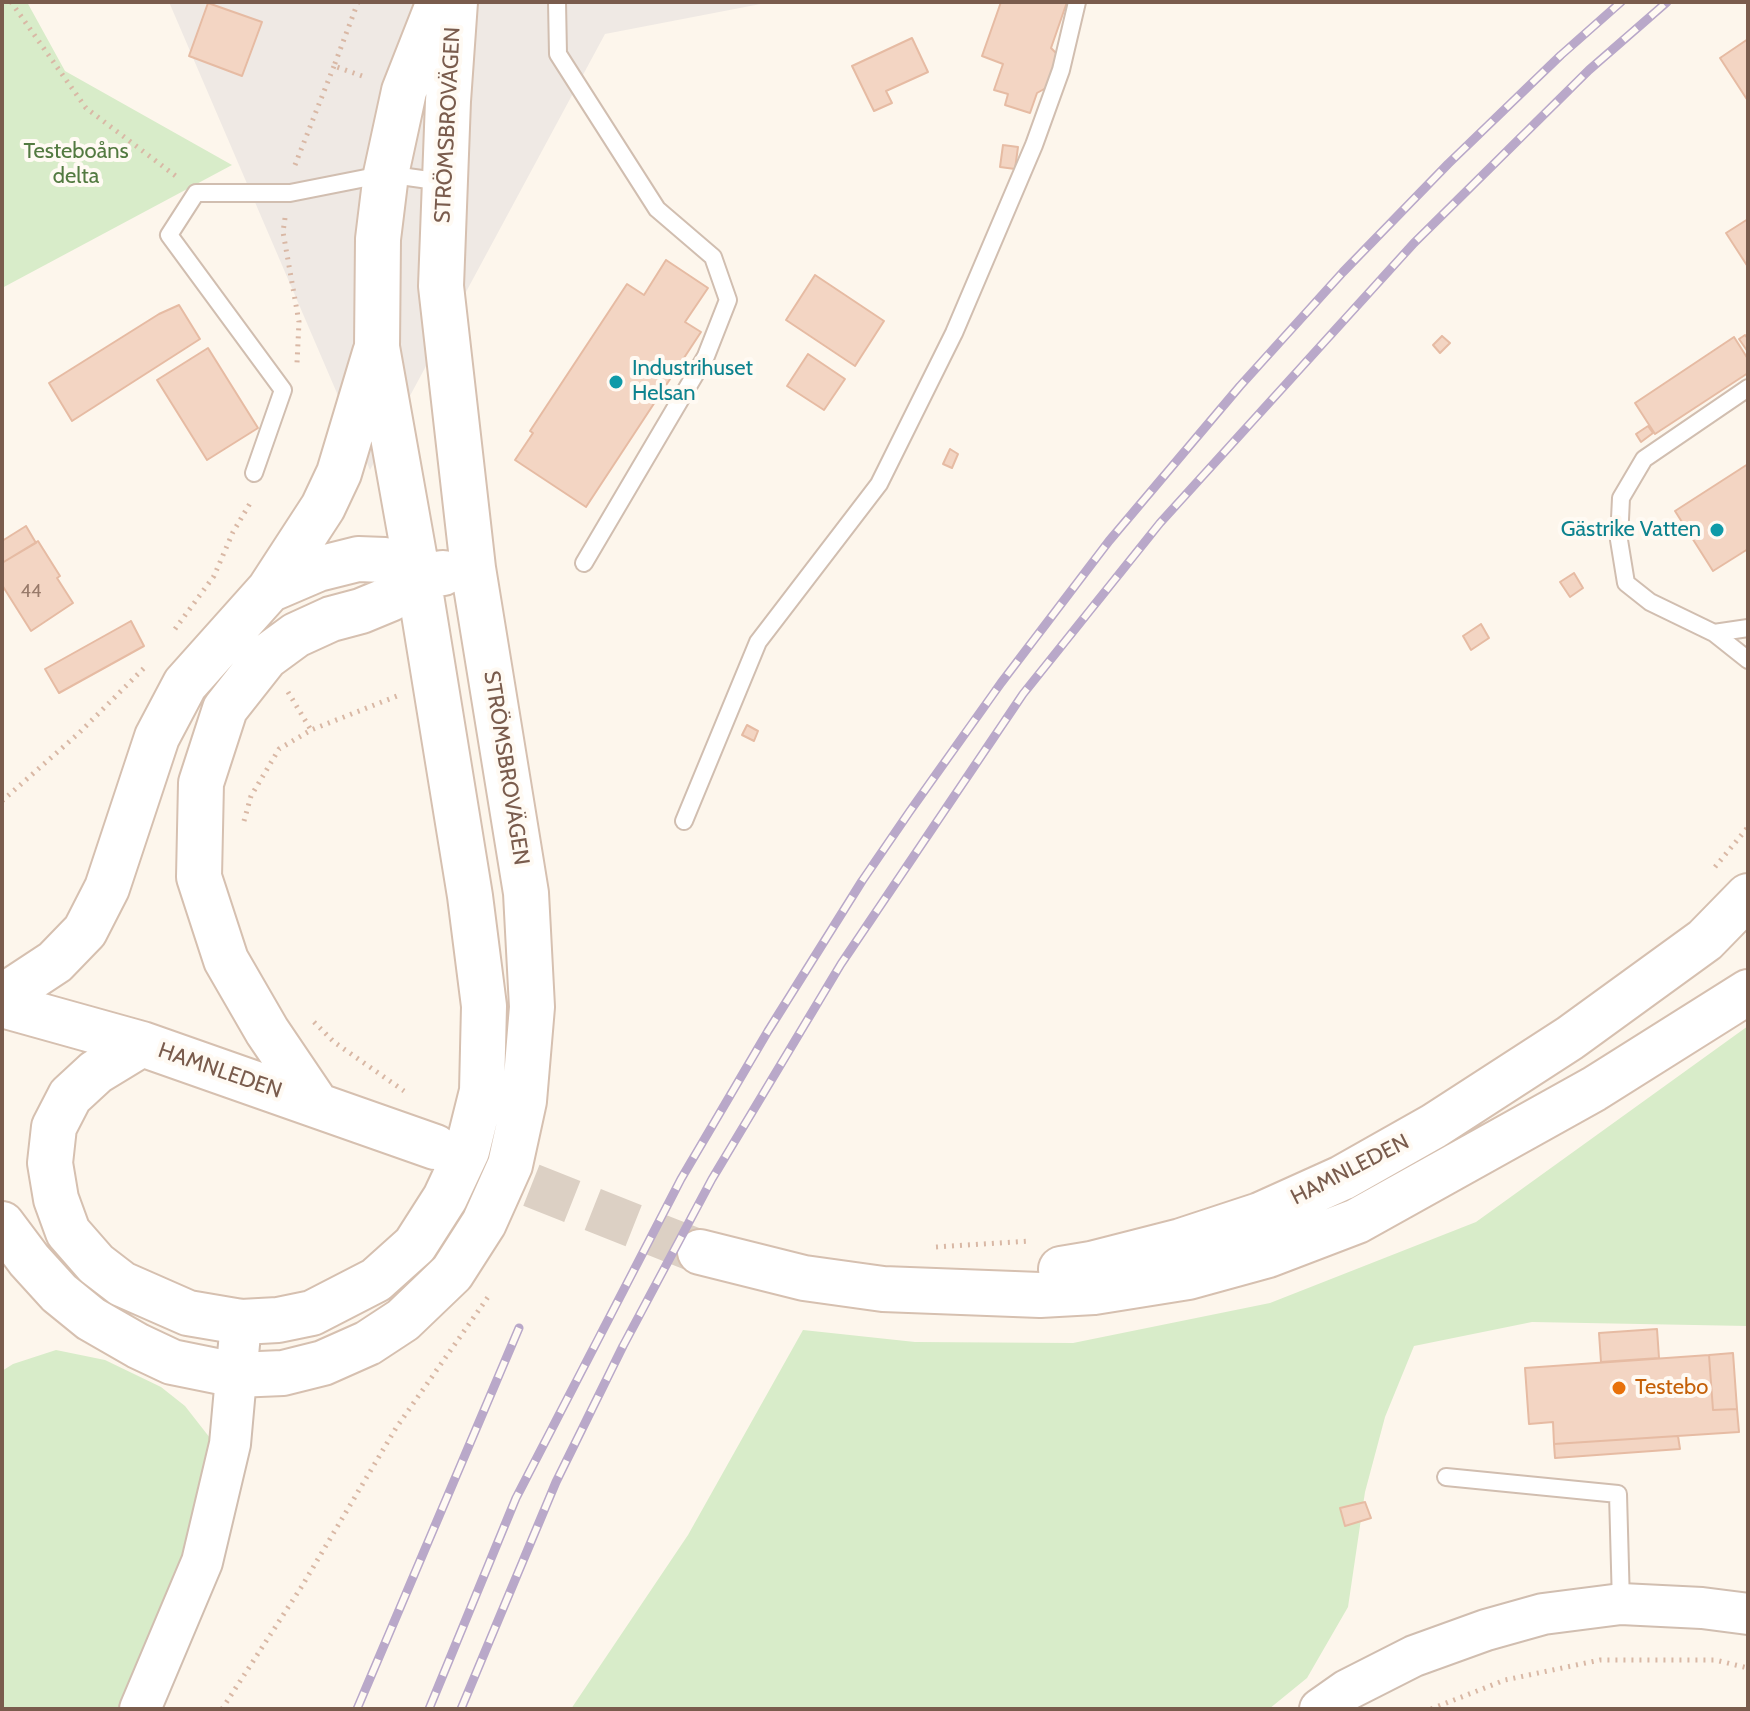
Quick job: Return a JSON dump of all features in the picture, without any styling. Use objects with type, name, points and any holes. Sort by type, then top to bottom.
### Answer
[{"type":"main road","name":"STRÖMSBROVÄGEN","points":[[142,1044],[96,1072],[70,1096],[54,1127],[50,1163],[56,1199],[68,1232],[96,1264],[122,1284],[188,1313],[241,1322],[278,1320],[312,1313],[376,1280],[415,1245],[445,1198],[467,1151],[482,1091],[484,1006],[418,577],[377,347],[378,239],[386,174],[404,91],[439,2]]},
{"type":"main road","name":"STRÖMSBROVÄGEN","points":[[2,1224],[59,1293],[91,1319],[138,1346],[172,1362],[236,1375],[283,1373],[323,1363],[368,1343],[403,1320],[452,1273],[484,1223],[510,1165],[524,1101],[532,1007],[526,893],[473,568],[441,286],[455,2]]},
{"type":"main road","points":[[2,997],[55,962],[85,931],[107,888],[157,737],[185,684],[269,590],[323,507],[339,473],[377,347]]},
{"type":"main road","points":[[269,590],[318,569],[358,559],[385,560],[418,577]]},
{"type":"main road","points":[[317,1105],[267,1031],[226,960],[199,877],[201,783],[225,709],[266,657],[296,635],[331,619],[390,599],[418,577],[473,568]]},
{"type":"main road","name":"HAMNLEDEN","points":[[883,1289],[1037,1273],[1091,1264],[1181,1241],[1260,1215],[1342,1178],[1434,1126],[1570,1038],[1705,940],[1748,896]]},
{"type":"main road","name":"HAMNLEDEN","points":[[700,1252],[804,1278],[883,1289],[1040,1295],[1094,1292],[1188,1277],[1268,1255],[1357,1221],[1594,1089],[1748,992]]},
{"type":"main road","name":"HAMNLEDEN","points":[[2,1005],[142,1044],[435,1147]]},
{"type":"street","points":[[140,1709],[202,1562],[230,1444],[241,1322]]},
{"type":"street","points":[[1320,1709],[1347,1690],[1414,1656],[1486,1630],[1543,1614],[1621,1604],[1748,1614]]},
{"type":"lane","points":[[557,2],[558,54],[657,209],[713,257],[728,300],[706,356],[584,563]]},
{"type":"lane","points":[[684,821],[758,642],[879,484],[954,333],[1043,120],[1061,70],[1077,2]]},
{"type":"lane","points":[[254,473],[283,390],[169,235],[196,193],[290,193],[386,174],[445,182]]},
{"type":"lane","points":[[1748,388],[1644,459],[1621,498],[1619,540],[1626,583],[1650,602],[1714,633],[1748,660]]},
{"type":"lane","points":[[1714,633],[1748,628]]},
{"type":"lane","points":[[1446,1477],[1618,1494],[1621,1604]]},
{"type":"path","points":[[11,2],[86,108],[196,193]]},
{"type":"path","points":[[297,376],[299,322],[283,232],[295,160],[334,66]]},
{"type":"path","points":[[170,635],[214,576],[233,532],[256,493]]},
{"type":"path","points":[[2,801],[79,733],[153,659]]},
{"type":"path","points":[[243,824],[251,796],[279,749],[311,730],[396,696]]},
{"type":"path","points":[[1713,869],[1748,827]]},
{"type":"path","points":[[311,1019],[334,1042],[405,1092]]},
{"type":"path","points":[[933,1247],[1034,1241]]},
{"type":"path","points":[[1431,1709],[1505,1680],[1600,1660],[1715,1660],[1748,1668]]},
{"type":"shaded area","points":[[169,2],[771,2],[605,34],[370,470]]},
{"type":"green space","name":"Testeboåns delta","points":[[2,2],[27,2],[65,71],[232,165],[2,288]]},
{"type":"green space","points":[[1748,1026],[1748,1326],[1532,1322],[1414,1346],[1385,1417],[1365,1492],[1348,1607],[1307,1678],[1269,1709],[571,1709],[688,1535],[803,1330],[915,1342],[1073,1343],[1270,1303],[1476,1222]]},
{"type":"green space","points":[[56,1350],[105,1360],[161,1387],[185,1406],[210,1438],[204,1485],[191,1529],[149,1653],[119,1709],[2,1709],[2,1371],[13,1364]]},
{"type":"building","points":[[1001,2],[1067,2],[1051,48],[1058,55],[1046,88],[1037,93],[1030,113],[1005,105],[1008,94],[994,90],[1003,64],[982,56]]},
{"type":"building","points":[[208,3],[262,22],[242,76],[189,56]]},
{"type":"building","points":[[912,38],[928,72],[886,91],[892,103],[874,111],[852,66]]},
{"type":"building","points":[[1748,39],[1748,101],[1720,58]]},
{"type":"building","points":[[1003,145],[1018,147],[1015,169],[1000,167]]},
{"type":"building","points":[[1748,219],[1748,267],[1726,233]]},
{"type":"building","name":"Industrihuset Helsan","points":[[666,260],[708,288],[685,322],[701,332],[586,507],[515,460],[533,433],[530,431],[627,284],[644,295]]},
{"type":"building","points":[[815,275],[884,321],[855,366],[786,320]]},
{"type":"building","points":[[179,305],[200,339],[72,421],[49,383],[159,314]]},
{"type":"building","points":[[1745,335],[1748,339],[1748,352],[1739,339]]},
{"type":"building","points":[[1442,336],[1450,343],[1440,353],[1433,345]]},
{"type":"building","points":[[1734,337],[1748,359],[1748,373],[1655,434],[1635,403]]},
{"type":"building","points":[[208,348],[258,428],[207,460],[157,380]]},
{"type":"building","points":[[808,354],[845,379],[824,410],[787,386]]},
{"type":"building","points":[[1648,426],[1653,433],[1641,442],[1636,434]]},
{"type":"building","points":[[950,449],[958,454],[952,468],[943,464]]},
{"type":"building","name":"Gästrike Vatten","points":[[1748,464],[1748,549],[1713,571],[1675,511]]},
{"type":"building","points":[[26,526],[36,543],[2,563],[2,541]]},
{"type":"building","points":[[38,541],[73,603],[31,631],[2,585],[2,563]]},
{"type":"building","points":[[1574,573],[1583,588],[1570,597],[1560,582]]},
{"type":"building","points":[[131,621],[144,646],[59,693],[45,669]]},
{"type":"building","points":[[1481,624],[1489,638],[1471,650],[1463,636]]},
{"type":"building","points":[[747,725],[758,731],[754,741],[742,735]]},
{"type":"building","points":[[1657,1329],[1659,1358],[1601,1362],[1599,1333]]},
{"type":"building","points":[[1733,1353],[1737,1409],[1713,1410],[1709,1355]]},
{"type":"building","name":"Testebo","points":[[1709,1355],[1713,1410],[1737,1409],[1739,1432],[1554,1444],[1553,1422],[1529,1424],[1525,1368]]},
{"type":"building","points":[[1678,1436],[1680,1449],[1555,1458],[1554,1444]]},
{"type":"building","points":[[1365,1502],[1371,1518],[1345,1526],[1340,1508]]},
{"type":"tunnel","points":[[470,1161],[700,1252]]},
{"type":"railway","points":[[429,1709],[516,1498],[681,1179],[768,1031],[910,811],[1001,683],[1109,541],[1240,386],[1343,272],[1448,164],[1621,2]]},
{"type":"railway","points":[[461,1709],[556,1482],[623,1346],[712,1179],[841,964],[1023,694],[1160,523],[1414,243],[1589,70],[1667,2]]},
{"type":"railway","points":[[357,1709],[519,1328]]},
{"type":"place","name":"Industrihuset Helsan","points":[[616,382]]},
{"type":"place","name":"Gästrike Vatten","points":[[1717,530]]},
{"type":"place","name":"Testebo","points":[[1619,1388]]}]
